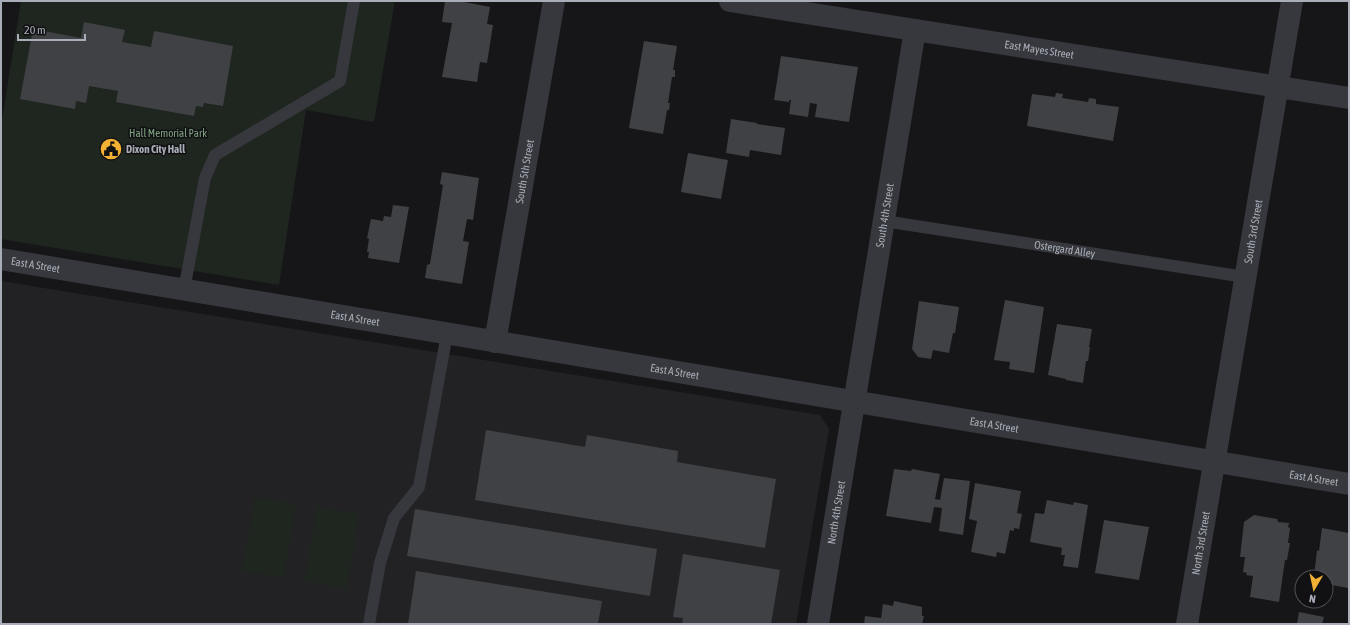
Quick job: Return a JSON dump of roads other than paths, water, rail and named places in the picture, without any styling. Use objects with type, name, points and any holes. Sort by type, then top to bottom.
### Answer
[{"type":"street","name":"South 5th Street","points":[[495,342],[554,1]]},
{"type":"street","name":"East Mayes Street","points":[[730,1],[792,6],[916,30],[1349,98]]},
{"type":"street","name":"South 3rd Street","points":[[1215,462],[1292,1]]},
{"type":"street","name":"South 4th Street","points":[[855,402],[916,30]]},
{"type":"street","name":"East A Street","points":[[1,259],[1349,484]]},
{"type":"street","name":"North 4th Street","points":[[818,624],[855,402]]},
{"type":"street","name":"North 3rd Street","points":[[1187,624],[1215,462]]},
{"type":"lane","points":[[184,290],[205,178],[215,155],[340,81],[354,1]]},
{"type":"lane","name":"Ostergard Alley","points":[[884,221],[1245,277]]},
{"type":"lane","points":[[369,624],[380,563],[394,518],[419,487],[447,334]]},
{"type":"place","name":"Dixon City Hall","points":[[111,149]]},
{"type":"park label","name":"Hall Memorial Park","points":[[168,133]]}]
